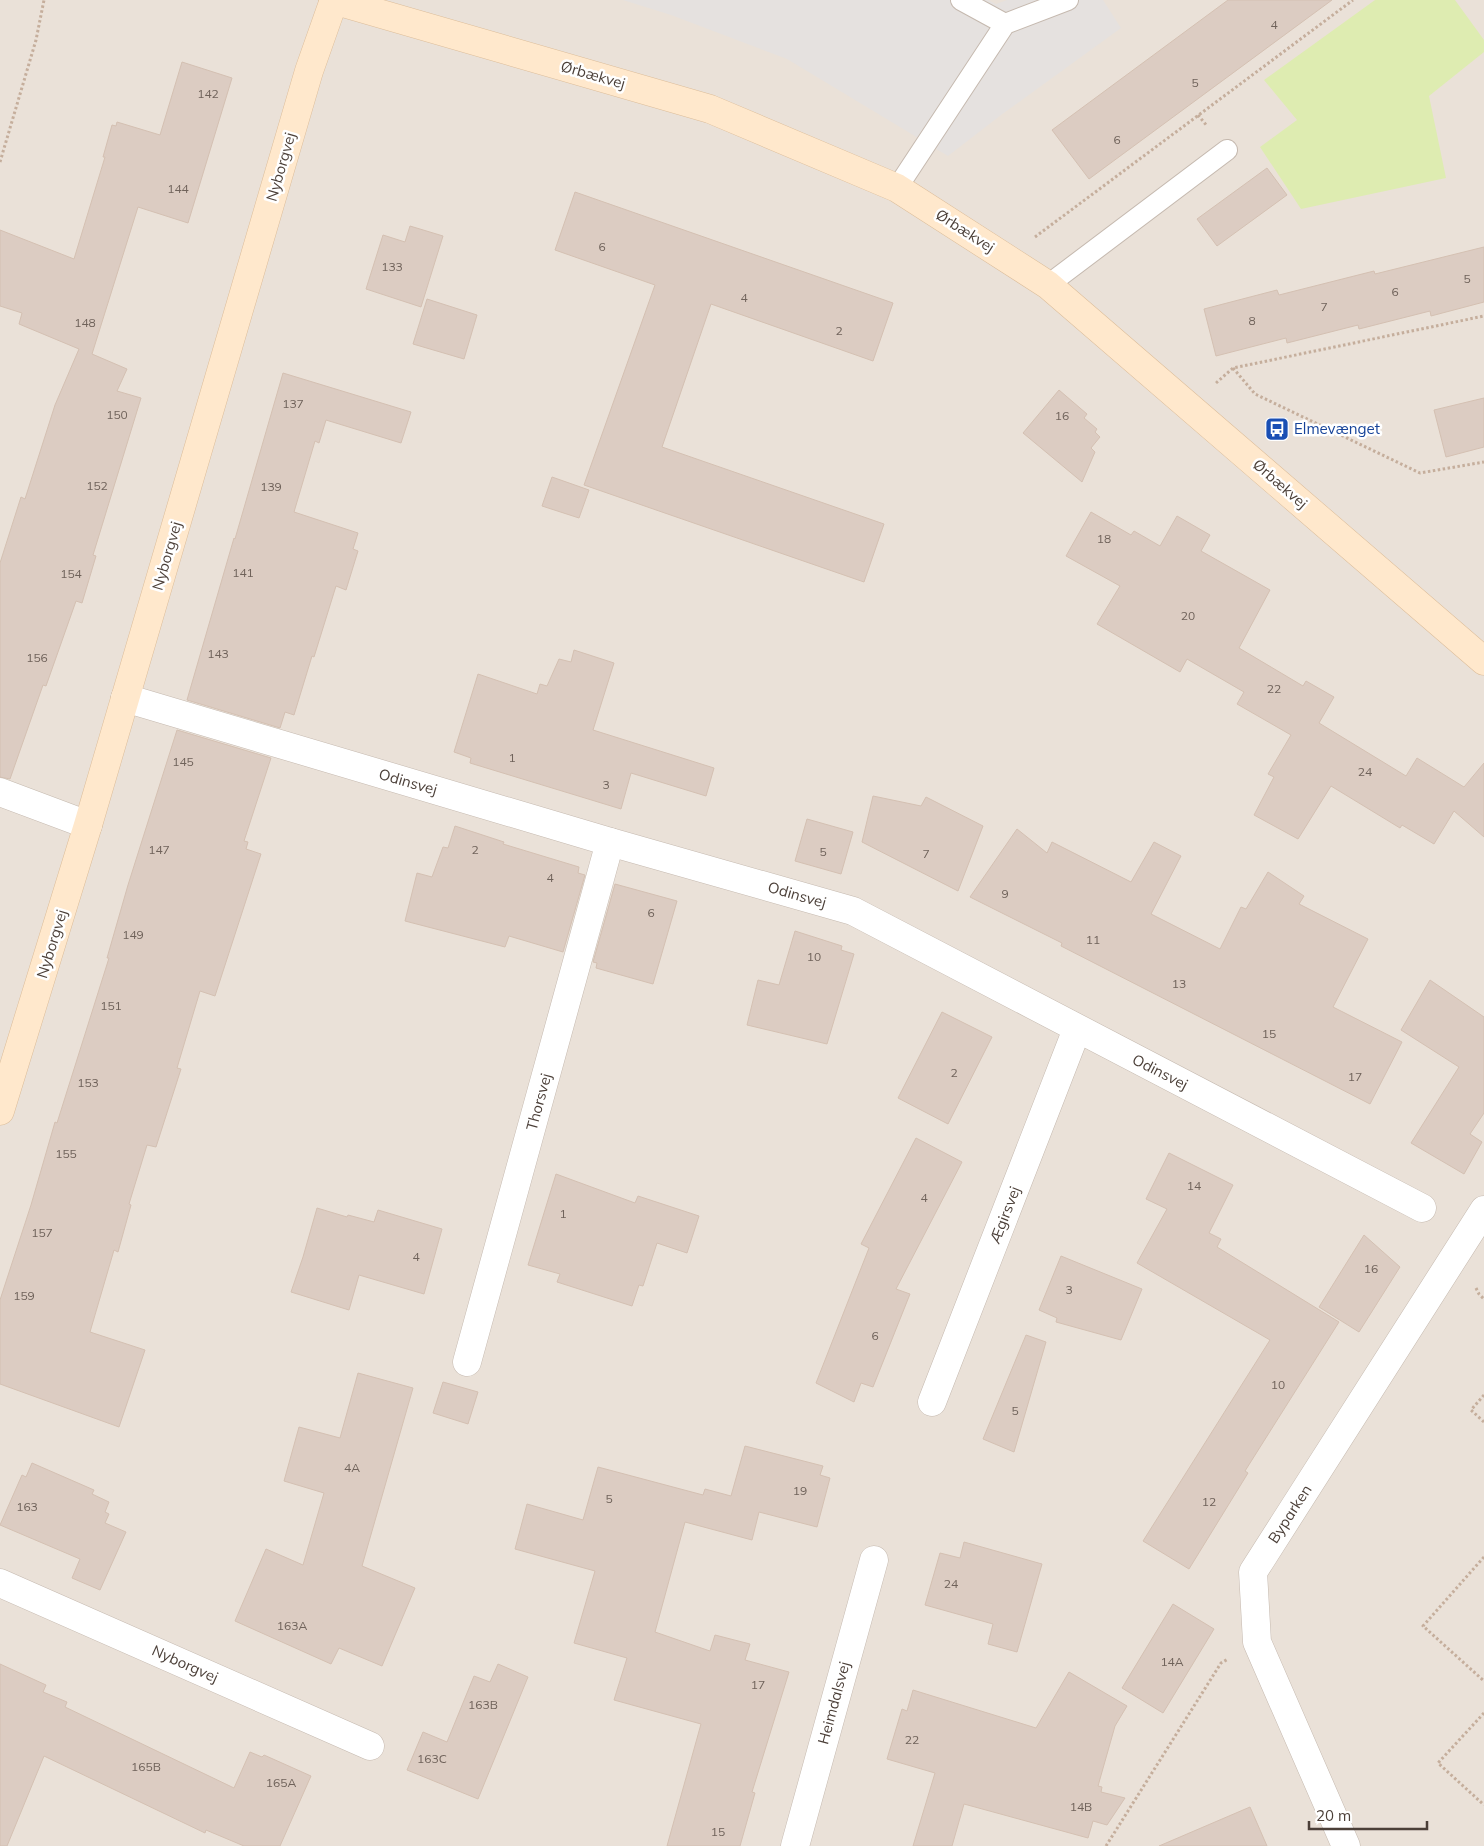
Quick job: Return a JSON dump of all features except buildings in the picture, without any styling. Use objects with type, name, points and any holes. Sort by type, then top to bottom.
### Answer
[{"type":"street","name":"Ørbækvej","points":[[334,0],[710,108],[897,188],[1048,284],[1484,661]]},
{"type":"street","name":"Nyborgvej","points":[[0,1111],[88,825],[309,71],[334,0]]},
{"type":"street","name":"Odinsvej","points":[[125,698],[610,842],[853,911],[1422,1208]]},
{"type":"street","points":[[0,792],[88,825]]},
{"type":"street","name":"Thorsvej","points":[[468,1362],[610,842]]},
{"type":"street","name":"Ægirsvej","points":[[932,1402],[1077,1029]]},
{"type":"street","name":"Byparken","points":[[1346,1846],[1257,1642],[1254,1572],[1484,1210]]},
{"type":"street","name":"Heimdalsvej","points":[[795,1846],[874,1560]]},
{"type":"street","name":"Nyborgvej","points":[[0,1583],[370,1746]]},
{"type":"lane","points":[[961,0],[1005,24]]},
{"type":"lane","points":[[897,188],[1005,24],[1068,0]]},
{"type":"lane","points":[[1048,284],[1226,150]]},
{"type":"path","points":[[0,162],[36,40],[44,0]]},
{"type":"path","points":[[1006,258],[1353,0]]},
{"type":"path","points":[[1190,406],[1233,368],[1484,316]]},
{"type":"path","points":[[1233,368],[1255,394],[1420,473],[1484,462]]},
{"type":"path","points":[[1484,1395],[1470,1410],[1484,1422]]},
{"type":"path","points":[[1484,1557],[1423,1626],[1484,1681]]},
{"type":"path","points":[[1106,1846],[1221,1663],[1257,1642]]},
{"type":"path","points":[[1484,1714],[1438,1763],[1484,1805]]},
{"type":"shaded area","points":[[0,0],[1484,0],[1484,1846],[0,1846]]},
{"type":"shaded area","points":[[623,0],[988,0],[996,4],[1007,0],[1103,0],[1121,28],[948,156],[787,59],[671,15]]},
{"type":"green space","points":[[1375,0],[1455,0],[1484,40],[1484,52],[1429,96],[1446,178],[1301,209],[1260,147],[1297,120],[1264,80]]},
{"type":"place","name":"Elmevænget","points":[[1277,429]]}]
